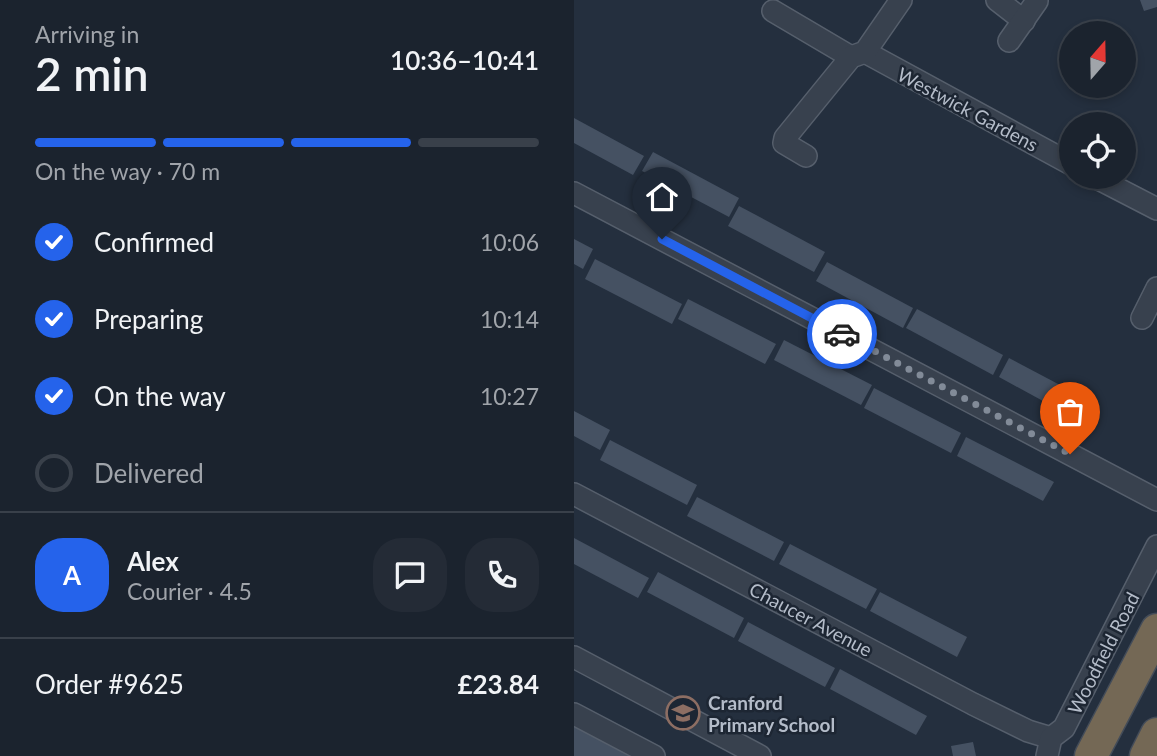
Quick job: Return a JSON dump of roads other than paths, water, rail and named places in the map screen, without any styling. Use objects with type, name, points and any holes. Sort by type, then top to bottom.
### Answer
[{"type":"highway","points":[[1091,756],[1157,630]]},
{"type":"highway","points":[[1146,756],[1157,734]]},
{"type":"street","points":[[806,156],[784,143],[785,138],[858,55],[901,0]]},
{"type":"street","points":[[997,0],[1024,21]]},
{"type":"street","points":[[1009,41],[1037,1]]},
{"type":"street","name":"Westwick Gardens","points":[[773,11],[1059,158]]},
{"type":"street","points":[[1118,189],[1157,209]]},
{"type":"street","points":[[574,192],[1157,500]]},
{"type":"street","points":[[1142,318],[1157,288]]},
{"type":"street","name":"Chaucer Avenue","points":[[574,494],[1028,731],[1049,747]]},
{"type":"street","name":"Woodfield Road","points":[[1049,747],[1064,728],[1157,546]]},
{"type":"street","points":[[574,657],[760,756]]},
{"type":"street","points":[[574,714],[654,756]]},
{"type":"place","name":"Cranford Primary School","points":[[683,713]]}]
